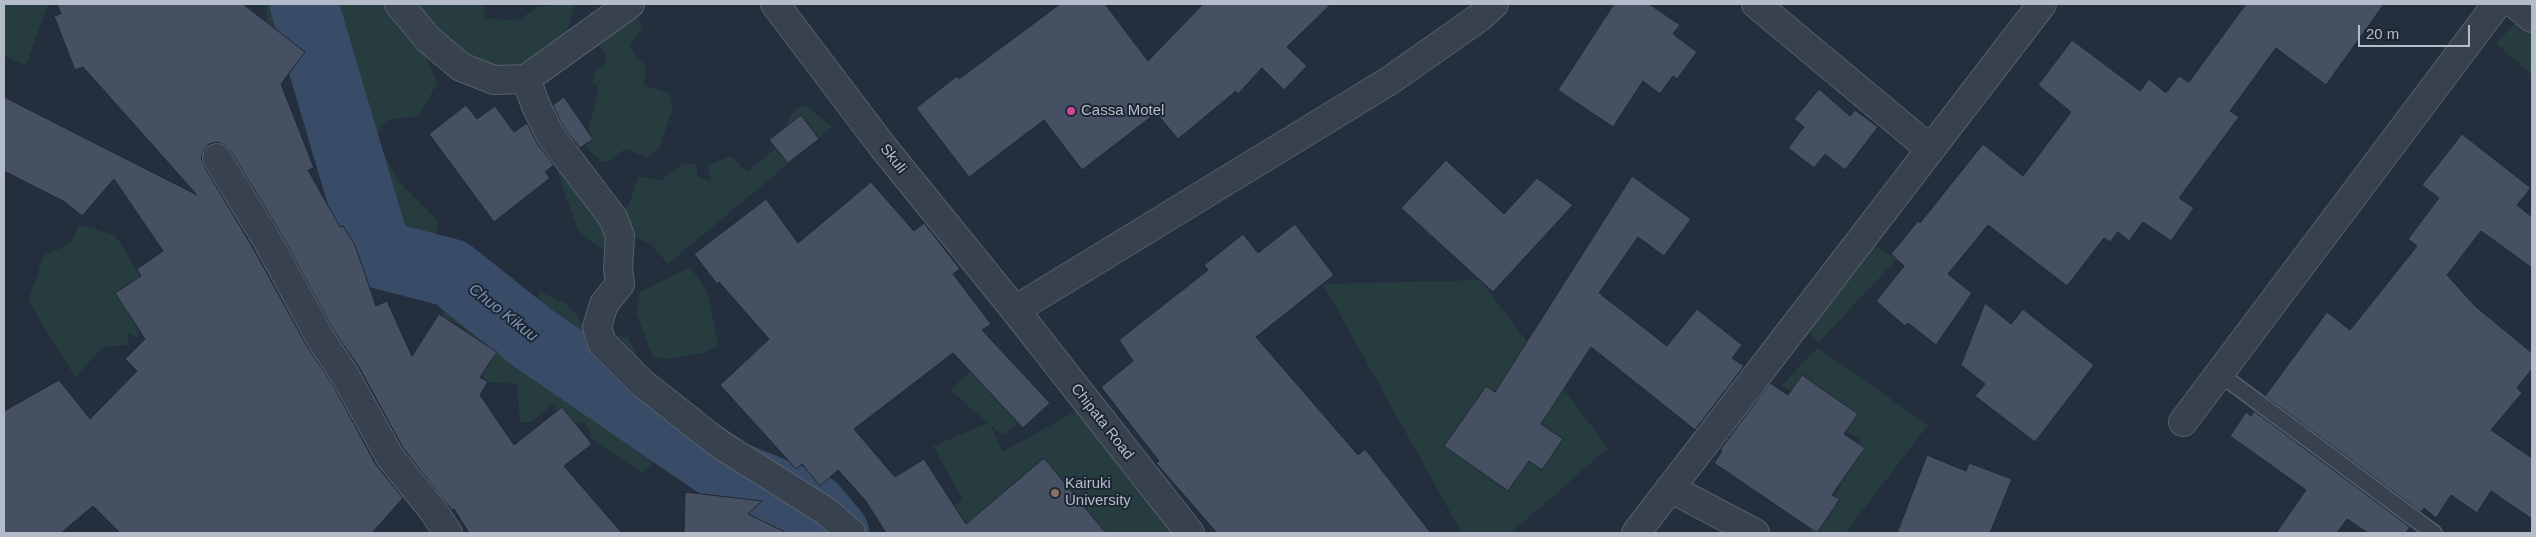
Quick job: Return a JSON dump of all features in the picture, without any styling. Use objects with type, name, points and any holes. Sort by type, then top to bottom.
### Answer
[{"type":"street","points":[[399,4],[428,39],[461,67],[494,80],[526,79],[630,4]]},
{"type":"street","name":"Skuli","points":[[775,4],[883,147],[1016,310]]},
{"type":"street","points":[[1016,310],[1389,81],[1480,17],[1494,4]]},
{"type":"street","points":[[1756,4],[1930,149]]},
{"type":"street","points":[[1636,533],[2042,4]]},
{"type":"street","points":[[2183,422],[2497,4]]},
{"type":"street","points":[[2516,4],[2532,18]]},
{"type":"street","points":[[526,79],[536,106],[551,136],[613,218],[620,236],[618,269],[620,284],[604,304],[597,327],[602,343],[642,383],[718,443],[826,512],[851,533]]},
{"type":"street","points":[[217,158],[267,240],[322,341],[346,375],[390,457],[432,509],[448,533]]},
{"type":"street","name":"Chipata Road","points":[[1016,310],[1190,533]]},
{"type":"street","points":[[1670,488],[1755,533]]},
{"type":"lane","points":[[2220,374],[2434,533]]},
{"type":"green space","points":[[4,4],[48,4],[26,66],[4,55]]},
{"type":"green space","points":[[266,4],[387,4],[416,35],[437,83],[419,116],[387,120],[374,137],[399,182],[437,220],[435,260],[423,279],[390,268],[367,253],[347,206],[329,88],[268,47]]},
{"type":"green space","points":[[390,4],[484,4],[485,18],[517,21],[539,6],[575,4],[565,38],[543,47],[538,57],[528,66],[488,73],[469,55],[449,51],[436,42],[422,9]]},
{"type":"green space","points":[[634,16],[641,23],[642,30],[629,45],[646,68],[644,85],[670,93],[673,108],[659,148],[647,157],[625,149],[610,160],[602,162],[584,145],[596,102],[598,85],[592,82],[596,70],[606,62],[606,55],[597,44]]},
{"type":"green space","points":[[2519,20],[2532,30],[2532,75],[2496,43]]},
{"type":"green space","points":[[806,105],[832,127],[668,264],[650,243],[630,236],[601,249],[578,231],[557,170],[582,167],[617,213],[629,205],[638,176],[662,181],[671,171],[684,164],[697,164],[697,177],[711,181],[707,166],[731,156],[747,172],[776,148],[783,129],[796,108]]},
{"type":"green space","points":[[79,225],[115,235],[139,273],[144,324],[136,321],[139,339],[129,332],[127,345],[103,347],[75,377],[28,301],[44,255],[70,244]]},
{"type":"green space","points":[[1872,244],[1897,259],[1819,342],[1796,322]]},
{"type":"green space","points":[[447,266],[493,278],[503,302],[519,309],[533,304],[540,292],[565,303],[576,314],[589,336],[599,332],[628,338],[644,369],[717,436],[700,456],[676,447],[659,457],[642,473],[592,439],[585,422],[567,426],[552,404],[532,422],[520,422],[517,384],[488,382],[473,366],[473,339],[460,325],[443,317],[443,299],[457,297],[490,327],[500,327],[484,305],[467,288],[451,278],[435,279],[430,276]]},
{"type":"green space","points":[[690,267],[708,293],[718,346],[702,353],[671,359],[653,357],[636,313],[640,292]]},
{"type":"green space","points":[[1480,280],[1608,448],[1511,533],[1462,533],[1323,284]]},
{"type":"green space","points":[[1818,348],[1928,425],[1845,533],[1809,533],[1841,488],[1838,487],[1861,441],[1782,385]]},
{"type":"green space","points":[[981,362],[1034,411],[1003,435],[990,425],[1003,452],[1088,404],[1104,442],[1173,533],[902,533],[963,500],[933,446],[988,423],[950,390]]},
{"type":"building","points":[[57,4],[243,4],[305,52],[281,84],[314,168],[308,170],[340,227],[343,226],[355,245],[376,306],[387,301],[412,356],[439,314],[497,352],[480,377],[488,382],[480,395],[514,445],[562,407],[592,444],[564,466],[622,533],[469,533],[454,509],[452,510],[403,448],[359,367],[335,333],[280,232],[230,150],[225,145],[217,142],[209,144],[204,150],[201,158],[204,166],[253,248],[308,348],[332,383],[376,465],[403,498],[372,533],[120,533],[93,506],[61,533],[4,533],[4,411],[59,380],[90,419],[137,371],[125,359],[145,339],[115,293],[141,276],[137,269],[163,251],[114,179],[82,216],[65,202],[4,171],[4,97],[197,195],[83,67],[75,70],[54,16],[61,14]]},
{"type":"building","points":[[1060,4],[1105,4],[1148,61],[1203,4],[1331,4],[1287,47],[1307,66],[1284,90],[1262,68],[1238,94],[1236,91],[1178,139],[1156,113],[1082,170],[1044,120],[969,177],[916,108],[957,76],[959,79]]},
{"type":"building","points":[[1614,4],[1649,4],[1680,25],[1673,34],[1697,52],[1677,79],[1673,76],[1660,94],[1643,81],[1613,127],[1558,90]]},
{"type":"building","points":[[2246,4],[2384,4],[2326,85],[2276,48],[2230,111],[2239,117],[2179,198],[2194,208],[2171,241],[2143,222],[2129,241],[2118,232],[2110,242],[2104,238],[2067,286],[1988,225],[1948,274],[1972,293],[1936,345],[1908,323],[1905,326],[1876,301],[1904,266],[1891,254],[1918,221],[1920,223],[1983,144],[2023,176],[2071,112],[2038,85],[2072,40],[2140,91],[2149,79],[2166,93],[2179,76],[2189,82]]},
{"type":"building","points":[[1819,89],[1850,116],[1855,110],[1878,127],[1845,170],[1825,154],[1814,168],[1788,148],[1804,127],[1794,119]]},
{"type":"building","points":[[564,97],[593,139],[580,148],[564,128],[553,105]]},
{"type":"building","points":[[466,105],[477,119],[495,106],[514,132],[527,123],[538,145],[554,165],[545,172],[550,178],[494,222],[429,134]]},
{"type":"building","points":[[801,115],[819,139],[788,163],[769,140]]},
{"type":"building","points":[[2462,134],[2531,188],[2517,205],[2532,217],[2532,268],[2481,231],[2447,275],[2475,306],[2532,353],[2532,369],[2517,388],[2522,393],[2491,430],[2532,458],[2532,519],[2491,491],[2477,513],[2451,495],[2436,518],[2424,508],[2421,512],[2265,396],[2327,312],[2350,330],[2417,246],[2408,239],[2439,198],[2422,185]]},
{"type":"building","points":[[1446,160],[1504,214],[1537,178],[1573,205],[1493,292],[1401,208]]},
{"type":"building","points":[[1632,176],[1691,219],[1664,256],[1638,237],[1599,293],[1667,346],[1697,309],[1742,345],[1732,358],[1744,366],[1695,430],[1591,347],[1541,424],[1563,439],[1542,470],[1529,461],[1508,491],[1444,446],[1486,386],[1495,392]]},
{"type":"building","points":[[871,182],[914,231],[924,223],[960,269],[953,274],[991,324],[982,330],[1050,403],[1023,428],[953,353],[854,429],[895,477],[924,459],[966,524],[1044,458],[1106,533],[886,533],[865,500],[838,470],[820,486],[802,464],[796,469],[720,385],[769,339],[719,282],[717,284],[694,254],[766,199],[798,243]]},
{"type":"building","points":[[1295,224],[1334,275],[1256,337],[1358,455],[1365,449],[1431,533],[1217,533],[1156,463],[1159,461],[1101,387],[1133,361],[1119,340],[1208,270],[1204,265],[1243,234],[1258,253]]},
{"type":"building","points":[[1985,303],[2011,324],[2023,309],[2094,365],[2035,442],[1975,396],[1985,384],[1961,365]]},
{"type":"building","points":[[1802,375],[1858,414],[1844,434],[1865,448],[1832,495],[1840,499],[1817,533],[1714,463],[1722,451],[1720,450],[1770,383],[1788,395]]},
{"type":"building","points":[[2254,411],[2410,527],[2406,533],[2368,533],[2347,519],[2337,533],[2276,533],[2306,490],[2230,436],[2246,412],[2251,416]]},
{"type":"building","points":[[1927,455],[1966,471],[1969,463],[2012,479],[1990,533],[1897,533]]},
{"type":"building","points":[[685,492],[762,501],[748,514],[787,533],[684,533]]},
{"type":"waterway","name":"Chuo Kikuu","points":[[304,4],[378,254],[451,273],[534,339],[731,474],[814,508],[835,533]]},
{"type":"place","name":"Cassa Motel","points":[[1071,111]]},
{"type":"place","name":"Kairuki University","points":[[1055,493]]}]
